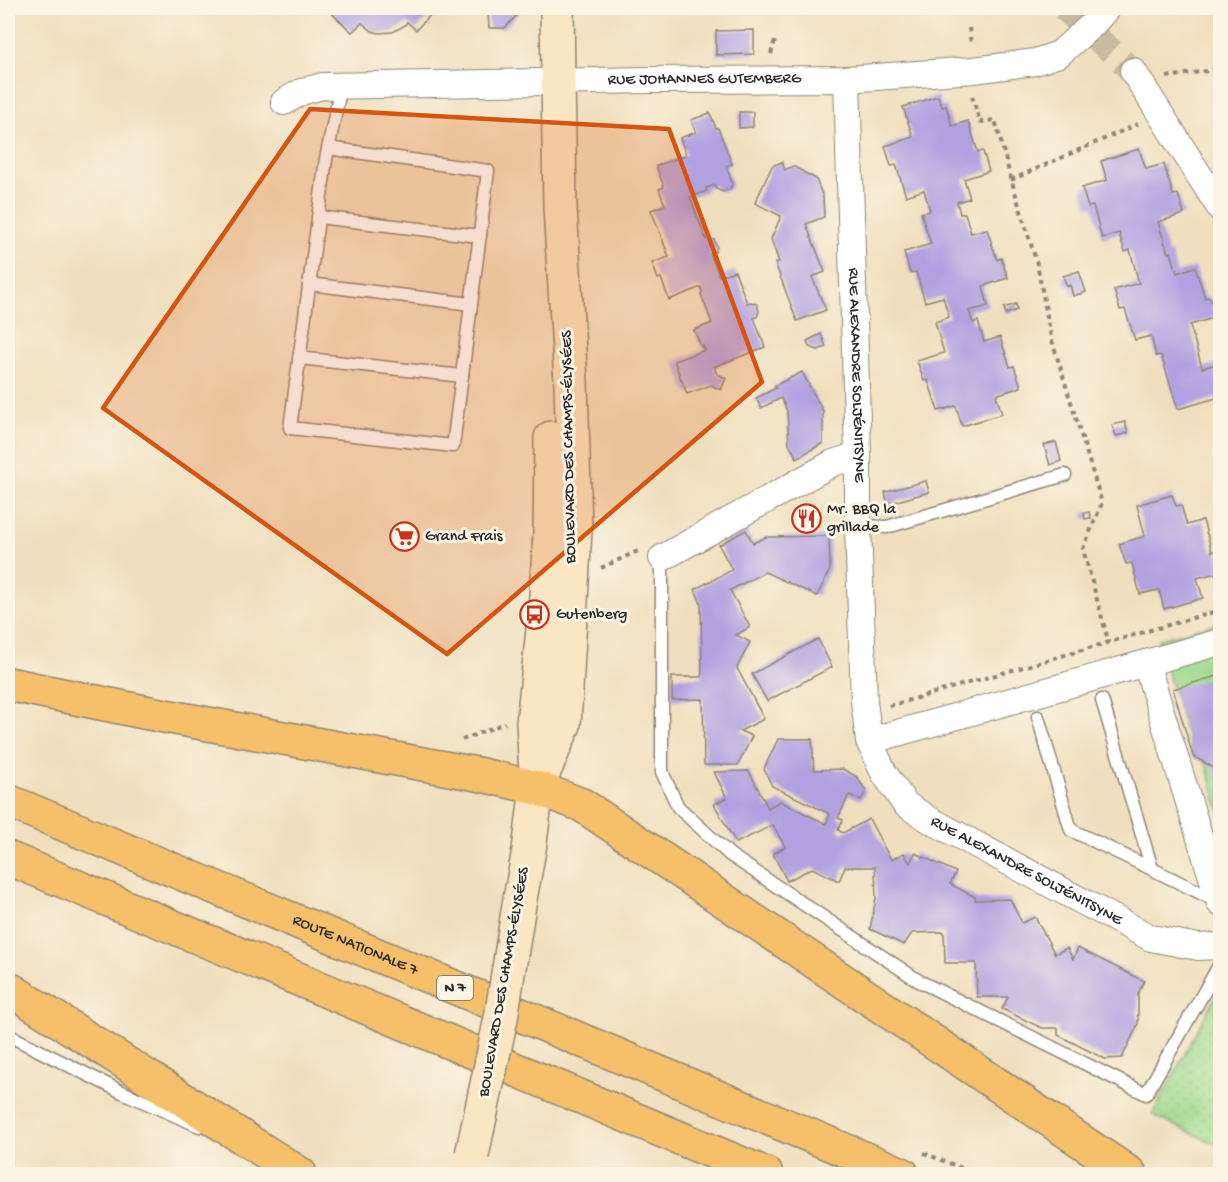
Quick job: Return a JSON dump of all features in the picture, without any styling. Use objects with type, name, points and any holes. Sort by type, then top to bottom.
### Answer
[{"type":"main road","points":[[8,684],[160,716],[482,775],[537,788],[582,805],[1130,1174]]},
{"type":"main road","name":"ROUTE NATIONALE 7","points":[[8,801],[902,1174]]},
{"type":"main road","points":[[8,858],[766,1174]]},
{"type":"main road","points":[[8,988],[288,1168]]},
{"type":"street","name":"BOULEVARD DES CHAMPS-ÉLYSÉES","points":[[470,1165],[501,1018],[537,788],[533,723],[545,611],[550,534],[552,385],[560,207],[557,8]]},
{"type":"street","name":"RUE JOHANNES GUTEMBERG","points":[[284,102],[301,92],[322,86],[847,79],[974,70],[1035,62],[1059,54],[1078,39],[1107,8]]},
{"type":"street","points":[[1137,77],[1221,208]]},
{"type":"street","name":"RUE ALEXANDRE SOLJÉNITSYNE","points":[[847,79],[858,526],[864,701],[869,741],[884,773],[904,804],[930,820],[1151,938],[1198,947],[1221,946]]},
{"type":"street","name":"BOULEVARD DES CHAMPS-ÉLYSÉES","points":[[537,788],[564,725],[575,530],[571,382],[560,207]]},
{"type":"street","points":[[662,558],[833,463],[858,455]]},
{"type":"street","points":[[869,741],[1221,642]]},
{"type":"street","points":[[1146,663],[1221,903]]},
{"type":"lane","points":[[328,148],[488,171],[453,446],[290,428],[328,148],[341,86]]},
{"type":"lane","points":[[318,217],[480,236]]},
{"type":"lane","points":[[309,284],[471,304]]},
{"type":"lane","points":[[299,358],[462,376]]},
{"type":"lane","points":[[858,526],[887,527],[1065,475]]},
{"type":"lane","points":[[662,558],[662,772],[678,807],[730,855],[919,981],[1146,1094],[1221,964]]},
{"type":"lane","points":[[1102,700],[1152,868]]},
{"type":"lane","points":[[1038,717],[1071,830],[1221,903]]},
{"type":"lane","points":[[8,1035],[122,1092],[288,1168]]},
{"type":"path","points":[[969,28],[974,70],[972,98],[980,122],[995,120],[1037,264],[1051,337],[1102,503],[1083,549],[1109,643]]},
{"type":"path","points":[[1137,77],[1221,69]]},
{"type":"path","points":[[1011,180],[1161,114]]},
{"type":"path","points":[[572,582],[654,544],[662,558]]},
{"type":"path","points":[[864,701],[883,707],[1221,610]]},
{"type":"highlighted area","points":[[310,109],[669,129],[762,382],[447,654],[103,408]]},
{"type":"green space","points":[[1220,622],[1220,813],[1206,763],[1193,756],[1158,640]]},
{"type":"green space","points":[[1220,988],[1220,1146],[1152,1115]]},
{"type":"building","points":[[326,8],[437,8],[416,30],[407,22],[393,32],[379,33],[372,31],[362,23],[352,32]]},
{"type":"building","points":[[494,8],[521,8],[521,11],[505,28],[489,28],[488,13]]},
{"type":"building","points":[[754,30],[754,54],[716,55],[716,31]]},
{"type":"building","points":[[938,96],[942,107],[946,106],[952,126],[968,121],[978,152],[983,151],[989,171],[964,179],[970,198],[957,202],[960,214],[965,213],[971,233],[987,229],[997,260],[1001,258],[1008,278],[983,286],[988,306],[969,311],[973,323],[978,321],[984,342],[1000,337],[1010,367],[1014,366],[1021,387],[996,395],[1002,414],[962,426],[956,406],[938,411],[928,380],[924,381],[917,361],[944,353],[935,322],[949,317],[943,297],[925,302],[916,272],[910,273],[904,252],[931,244],[921,213],[930,211],[924,190],[906,196],[896,165],[891,166],[885,146],[913,137],[903,107]]},
{"type":"building","points":[[739,112],[753,112],[753,127],[739,128]]},
{"type":"building","points":[[710,113],[732,164],[726,166],[732,183],[730,189],[723,192],[716,189],[715,185],[706,188],[707,191],[690,197],[706,239],[714,240],[717,247],[715,252],[710,254],[719,276],[735,271],[747,303],[757,304],[759,311],[757,317],[754,318],[765,347],[714,367],[717,374],[726,378],[721,390],[711,385],[687,394],[674,361],[705,350],[703,346],[701,347],[694,330],[712,323],[701,294],[701,287],[669,300],[661,278],[658,279],[652,263],[669,257],[651,210],[665,205],[659,189],[664,187],[656,166],[686,155],[680,138],[696,132],[691,120]]},
{"type":"building","points":[[1139,149],[1146,169],[1164,164],[1173,195],[1178,194],[1184,214],[1158,222],[1177,273],[1195,267],[1205,298],[1210,297],[1216,317],[1190,325],[1202,368],[1220,363],[1220,397],[1178,409],[1161,355],[1156,356],[1151,336],[1135,340],[1125,309],[1120,310],[1114,290],[1139,283],[1130,250],[1125,252],[1119,233],[1102,238],[1093,206],[1088,207],[1082,188],[1107,180],[1101,161]]},
{"type":"building","points":[[782,162],[785,170],[793,166],[816,179],[823,197],[824,217],[806,224],[825,272],[812,277],[826,310],[797,321],[775,263],[779,262],[771,239],[781,216],[755,203],[772,166]]},
{"type":"building","points":[[1079,271],[1086,292],[1073,296],[1070,285],[1067,287],[1063,276]]},
{"type":"building","points":[[1016,304],[1017,310],[1006,314],[1004,308]]},
{"type":"building","points":[[821,334],[826,347],[818,350],[809,347],[807,341]]},
{"type":"building","points":[[802,372],[823,411],[823,443],[797,458],[789,444],[787,411],[781,398],[761,408],[756,398]]},
{"type":"building","points":[[1125,422],[1128,433],[1116,436],[1112,425]]},
{"type":"building","points":[[1056,442],[1061,461],[1050,465],[1044,445]]},
{"type":"building","points":[[926,481],[929,492],[891,503],[887,501],[885,492]]},
{"type":"building","points":[[1172,495],[1176,506],[1181,505],[1187,525],[1203,520],[1212,552],[1217,550],[1220,572],[1197,578],[1203,598],[1164,609],[1159,590],[1140,594],[1132,563],[1126,564],[1119,544],[1145,536],[1137,505]]},
{"type":"building","points":[[1089,512],[1091,518],[1085,519],[1084,513]]},
{"type":"building","points":[[746,530],[753,543],[766,537],[829,536],[830,569],[817,596],[765,572],[730,590],[750,627],[736,635],[750,642],[737,668],[764,719],[740,731],[752,736],[738,765],[704,765],[703,699],[672,700],[672,677],[702,677],[701,604],[695,589],[732,570],[719,545]]},
{"type":"building","points":[[818,639],[832,667],[767,701],[752,674]]},
{"type":"building","points":[[1220,675],[1220,788],[1214,768],[1193,756],[1173,689]]},
{"type":"building","points":[[778,739],[812,739],[814,770],[843,769],[857,777],[866,791],[861,800],[849,795],[838,818],[843,820],[838,830],[843,833],[869,819],[891,860],[904,853],[910,863],[915,853],[956,872],[950,884],[975,897],[975,900],[1010,899],[1022,923],[1035,917],[1055,954],[1067,948],[1073,959],[1078,948],[1144,981],[1138,993],[1138,1024],[1122,1058],[1105,1059],[1058,1035],[1058,1028],[1042,1028],[1002,1009],[1008,997],[977,997],[976,963],[945,963],[944,932],[912,933],[904,945],[870,929],[876,898],[875,867],[845,867],[839,881],[812,868],[787,881],[773,854],[785,847],[773,825],[736,843],[714,804],[727,798],[714,772],[749,771],[768,808],[780,801],[826,824],[830,814],[772,786],[764,769]]},
{"type":"tunnel","points":[[1064,8],[1133,71]]},
{"type":"place","name":"Mr. BBQ la grillade","points":[[806,519]]},
{"type":"place","name":"Grand Frais","points":[[404,537]]},
{"type":"place","name":"Gutenberg","points":[[535,615]]}]
